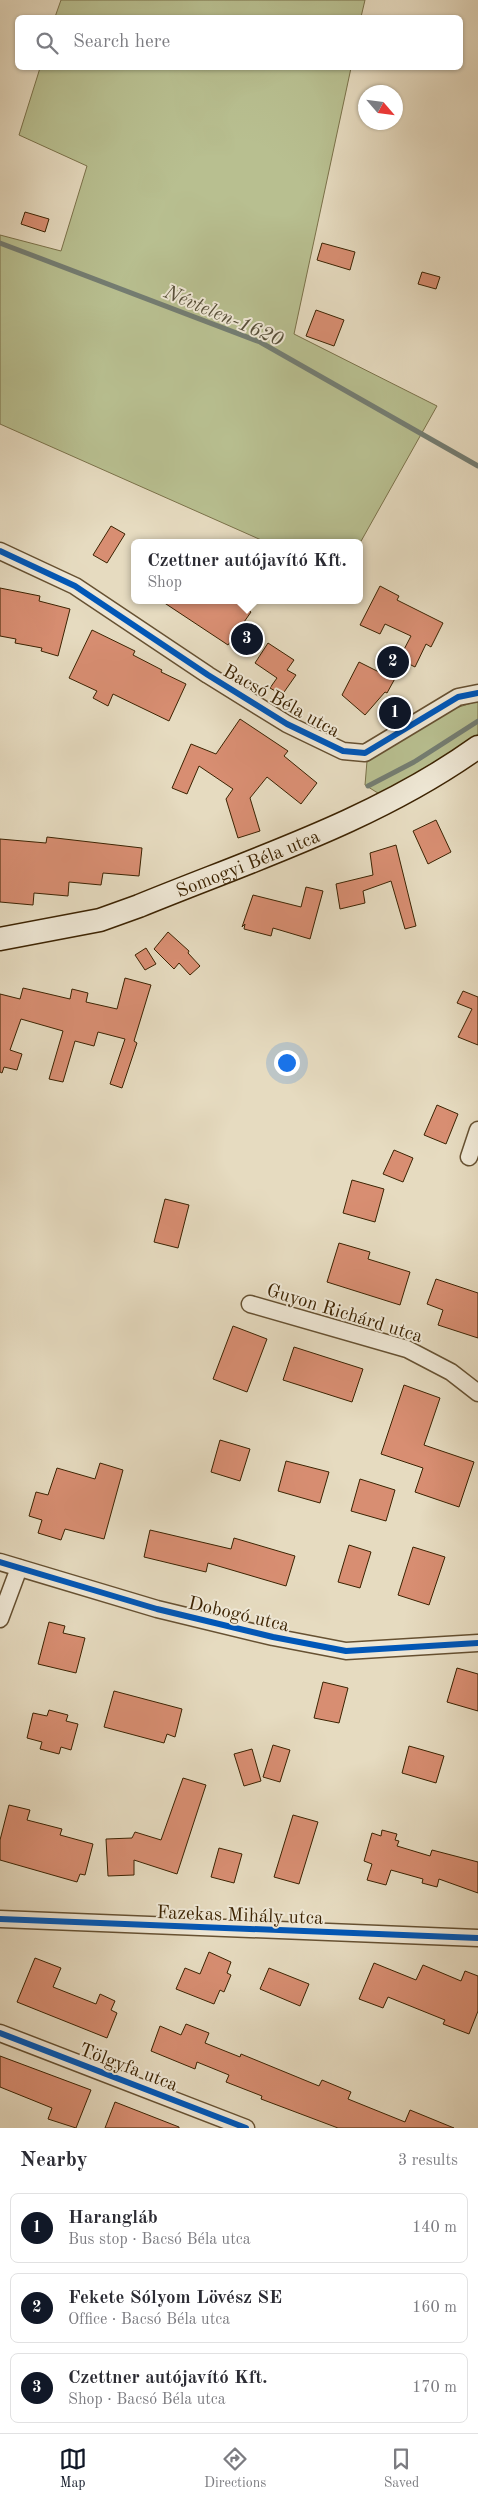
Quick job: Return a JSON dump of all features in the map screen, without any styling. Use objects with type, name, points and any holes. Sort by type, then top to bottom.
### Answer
[{"type":"main road","name":"Somogyi Béla utca","points":[[0,939],[100,920],[139,906],[384,804],[440,774],[478,747]]},
{"type":"street","name":"Bacsó Béla utca","points":[[0,551],[75,586],[200,670],[287,724],[343,751],[365,753],[458,697],[478,693]]},
{"type":"street","points":[[469,1157],[478,1130]]},
{"type":"street","name":"Guyon Richárd utca","points":[[250,1304],[408,1349],[451,1372],[478,1393]]},
{"type":"street","name":"Dobogó utca","points":[[0,1562],[157,1609],[273,1637],[346,1651],[478,1643]]},
{"type":"street","points":[[0,1619],[19,1568]]},
{"type":"street","name":"Fazekas Mihály utca","points":[[0,1919],[478,1938]]},
{"type":"street","name":"Tölgyfa utca","points":[[0,2032],[246,2128]]},
{"type":"green space","points":[[61,0],[365,0],[361,15],[56,15]]},
{"type":"green space","points":[[39,70],[351,70],[294,334],[437,406],[362,539],[259,539],[0,424],[0,235],[61,251],[87,166],[19,135]]},
{"type":"green space","points":[[478,701],[478,734],[445,760],[381,795],[365,785],[367,761],[440,713]]},
{"type":"building","points":[[25,212],[49,219],[45,232],[21,224]]},
{"type":"building","points":[[322,243],[355,252],[350,270],[317,260]]},
{"type":"building","points":[[422,272],[440,277],[436,289],[418,284]]},
{"type":"building","points":[[316,310],[344,320],[334,346],[306,336]]},
{"type":"building","points":[[111,526],[125,534],[107,563],[93,555]]},
{"type":"building","points":[[380,586],[399,596],[397,600],[443,623],[431,647],[426,644],[415,667],[399,659],[411,636],[385,624],[380,634],[360,625]]},
{"type":"building","points":[[0,588],[40,596],[39,601],[70,609],[58,656],[41,651],[42,648],[15,643],[16,639],[0,636]]},
{"type":"building","points":[[166,604],[240,604],[251,612],[228,645]]},
{"type":"building","points":[[92,630],[135,651],[133,655],[186,684],[169,721],[113,694],[108,706],[93,698],[97,691],[69,678]]},
{"type":"building","points":[[268,643],[294,660],[287,670],[296,675],[282,695],[270,688],[277,678],[255,663]]},
{"type":"building","points":[[359,662],[381,673],[384,666],[398,673],[387,693],[385,692],[365,715],[342,695]]},
{"type":"building","points":[[240,719],[288,751],[284,756],[317,783],[301,804],[267,777],[250,798],[260,831],[238,838],[226,799],[233,789],[199,766],[187,794],[172,788],[191,744],[216,754]]},
{"type":"building","points":[[436,820],[451,852],[428,864],[413,831]]},
{"type":"building","points":[[47,837],[142,848],[139,876],[103,873],[101,885],[69,882],[68,896],[34,893],[33,905],[0,902],[0,839],[46,843]]},
{"type":"building","points":[[396,845],[416,926],[405,929],[391,881],[363,891],[365,903],[340,909],[336,884],[373,875],[370,853]]},
{"type":"building","points":[[306,887],[323,891],[310,939],[273,928],[271,936],[244,929],[245,924],[242,927],[253,895],[301,907]]},
{"type":"building","points":[[168,932],[189,951],[188,953],[200,966],[190,975],[179,963],[174,969],[154,949]]},
{"type":"building","points":[[146,948],[156,964],[145,970],[135,955]]},
{"type":"building","points":[[125,978],[151,985],[134,1041],[137,1043],[122,1088],[110,1084],[125,1039],[98,1032],[94,1046],[75,1041],[63,1082],[49,1079],[63,1031],[21,1019],[10,1050],[22,1054],[17,1070],[4,1067],[2,1073],[0,1072],[0,994],[20,999],[23,988],[70,999],[72,989],[88,993],[86,1002],[117,1009]]},
{"type":"building","points":[[463,991],[478,997],[478,1045],[458,1037],[472,1009],[457,1003]]},
{"type":"building","points":[[437,1105],[458,1114],[446,1144],[424,1135]]},
{"type":"building","points":[[394,1150],[413,1158],[403,1182],[383,1174]]},
{"type":"building","points":[[352,1180],[384,1189],[375,1222],[343,1213]]},
{"type":"building","points":[[165,1199],[189,1205],[178,1248],[154,1242]]},
{"type":"building","points":[[339,1243],[370,1252],[368,1259],[410,1272],[400,1305],[327,1282]]},
{"type":"building","points":[[436,1279],[478,1293],[478,1338],[438,1325],[443,1310],[427,1304]]},
{"type":"building","points":[[233,1326],[267,1339],[247,1392],[213,1379]]},
{"type":"building","points":[[294,1347],[363,1369],[352,1402],[283,1380]]},
{"type":"building","points":[[404,1385],[440,1398],[424,1445],[474,1462],[459,1507],[415,1492],[423,1468],[381,1454]]},
{"type":"building","points":[[220,1440],[250,1449],[240,1481],[211,1472]]},
{"type":"building","points":[[286,1461],[329,1472],[320,1503],[278,1491]]},
{"type":"building","points":[[100,1463],[123,1470],[104,1539],[65,1529],[61,1540],[38,1533],[42,1520],[29,1516],[36,1492],[48,1495],[57,1468],[95,1479]]},
{"type":"building","points":[[360,1479],[395,1490],[386,1521],[351,1511]]},
{"type":"building","points":[[150,1530],[231,1549],[234,1538],[295,1556],[286,1586],[208,1563],[206,1572],[144,1557]]},
{"type":"building","points":[[349,1545],[371,1552],[360,1588],[338,1582]]},
{"type":"building","points":[[413,1547],[445,1557],[429,1605],[398,1595]]},
{"type":"building","points":[[49,1622],[65,1626],[63,1633],[85,1638],[76,1673],[38,1664]]},
{"type":"building","points":[[457,1668],[478,1674],[478,1711],[447,1702]]},
{"type":"building","points":[[323,1682],[348,1688],[339,1723],[314,1718]]},
{"type":"building","points":[[114,1691],[182,1709],[175,1737],[167,1734],[164,1743],[104,1727]]},
{"type":"building","points":[[49,1710],[68,1715],[66,1721],[78,1724],[71,1750],[61,1747],[59,1754],[40,1749],[42,1742],[27,1738],[33,1713],[47,1716]]},
{"type":"building","points":[[273,1745],[290,1750],[280,1782],[263,1777]]},
{"type":"building","points":[[409,1746],[444,1756],[436,1783],[402,1773]]},
{"type":"building","points":[[252,1749],[261,1781],[244,1786],[234,1754]]},
{"type":"building","points":[[183,1778],[206,1785],[177,1874],[134,1860],[134,1875],[108,1876],[106,1839],[132,1838],[135,1832],[161,1840]]},
{"type":"building","points":[[9,1805],[30,1810],[27,1820],[62,1829],[60,1835],[93,1844],[85,1875],[80,1874],[77,1882],[0,1860],[0,1840]]},
{"type":"building","points":[[293,1815],[318,1822],[299,1884],[274,1877]]},
{"type":"building","points":[[382,1830],[397,1834],[395,1840],[399,1841],[397,1846],[430,1856],[432,1850],[478,1862],[478,1893],[439,1879],[437,1887],[422,1883],[423,1879],[391,1870],[386,1885],[367,1880],[372,1864],[364,1861],[372,1833],[381,1836]]},
{"type":"building","points":[[219,1848],[242,1854],[234,1883],[211,1877]]},
{"type":"building","points":[[209,1952],[231,1962],[227,1973],[231,1975],[224,1992],[220,1990],[214,2004],[176,1989],[185,1968],[200,1974]]},
{"type":"building","points":[[35,1958],[61,1968],[53,1987],[96,2004],[100,1994],[115,2001],[111,2010],[117,2013],[107,2038],[17,2002]]},
{"type":"building","points":[[374,1963],[416,1980],[423,1965],[461,1981],[465,1971],[478,1976],[478,2011],[469,2034],[443,2024],[445,2020],[388,1997],[383,2008],[359,1999]]},
{"type":"building","points":[[269,1968],[309,1984],[300,2006],[260,1989]]},
{"type":"building","points":[[186,2024],[209,2033],[205,2043],[240,2057],[241,2054],[319,2086],[322,2080],[351,2092],[348,2099],[405,2122],[410,2110],[454,2128],[338,2128],[261,2099],[262,2096],[226,2082],[229,2075],[197,2062],[195,2069],[151,2051],[160,2026],[181,2035]]},
{"type":"building","points":[[0,2056],[91,2090],[76,2128],[48,2119],[52,2108],[0,2087]]},
{"type":"building","points":[[115,2102],[179,2127],[179,2128],[105,2128]]},
{"type":"waterway","name":"Névtelen-1620","points":[[0,243],[260,342],[478,466]]},
{"type":"waterway","points":[[368,786],[414,762],[478,721]]},
{"type":"cycle path","points":[[0,551],[75,586],[208,675],[287,724],[343,751],[365,753],[458,697],[478,693]]},
{"type":"cycle path","points":[[0,1562],[157,1609],[273,1637],[346,1651],[478,1643]]},
{"type":"cycle path","points":[[0,1919],[478,1938]]},
{"type":"cycle path","points":[[0,2033],[246,2128]]},
{"type":"place","name":"Czettner autójavító Kft.","points":[[247,639]]},
{"type":"place","name":"Fekete Sólyom Lövész SE","points":[[393,662]]},
{"type":"place","name":"Harangláb","points":[[395,713]]}]
